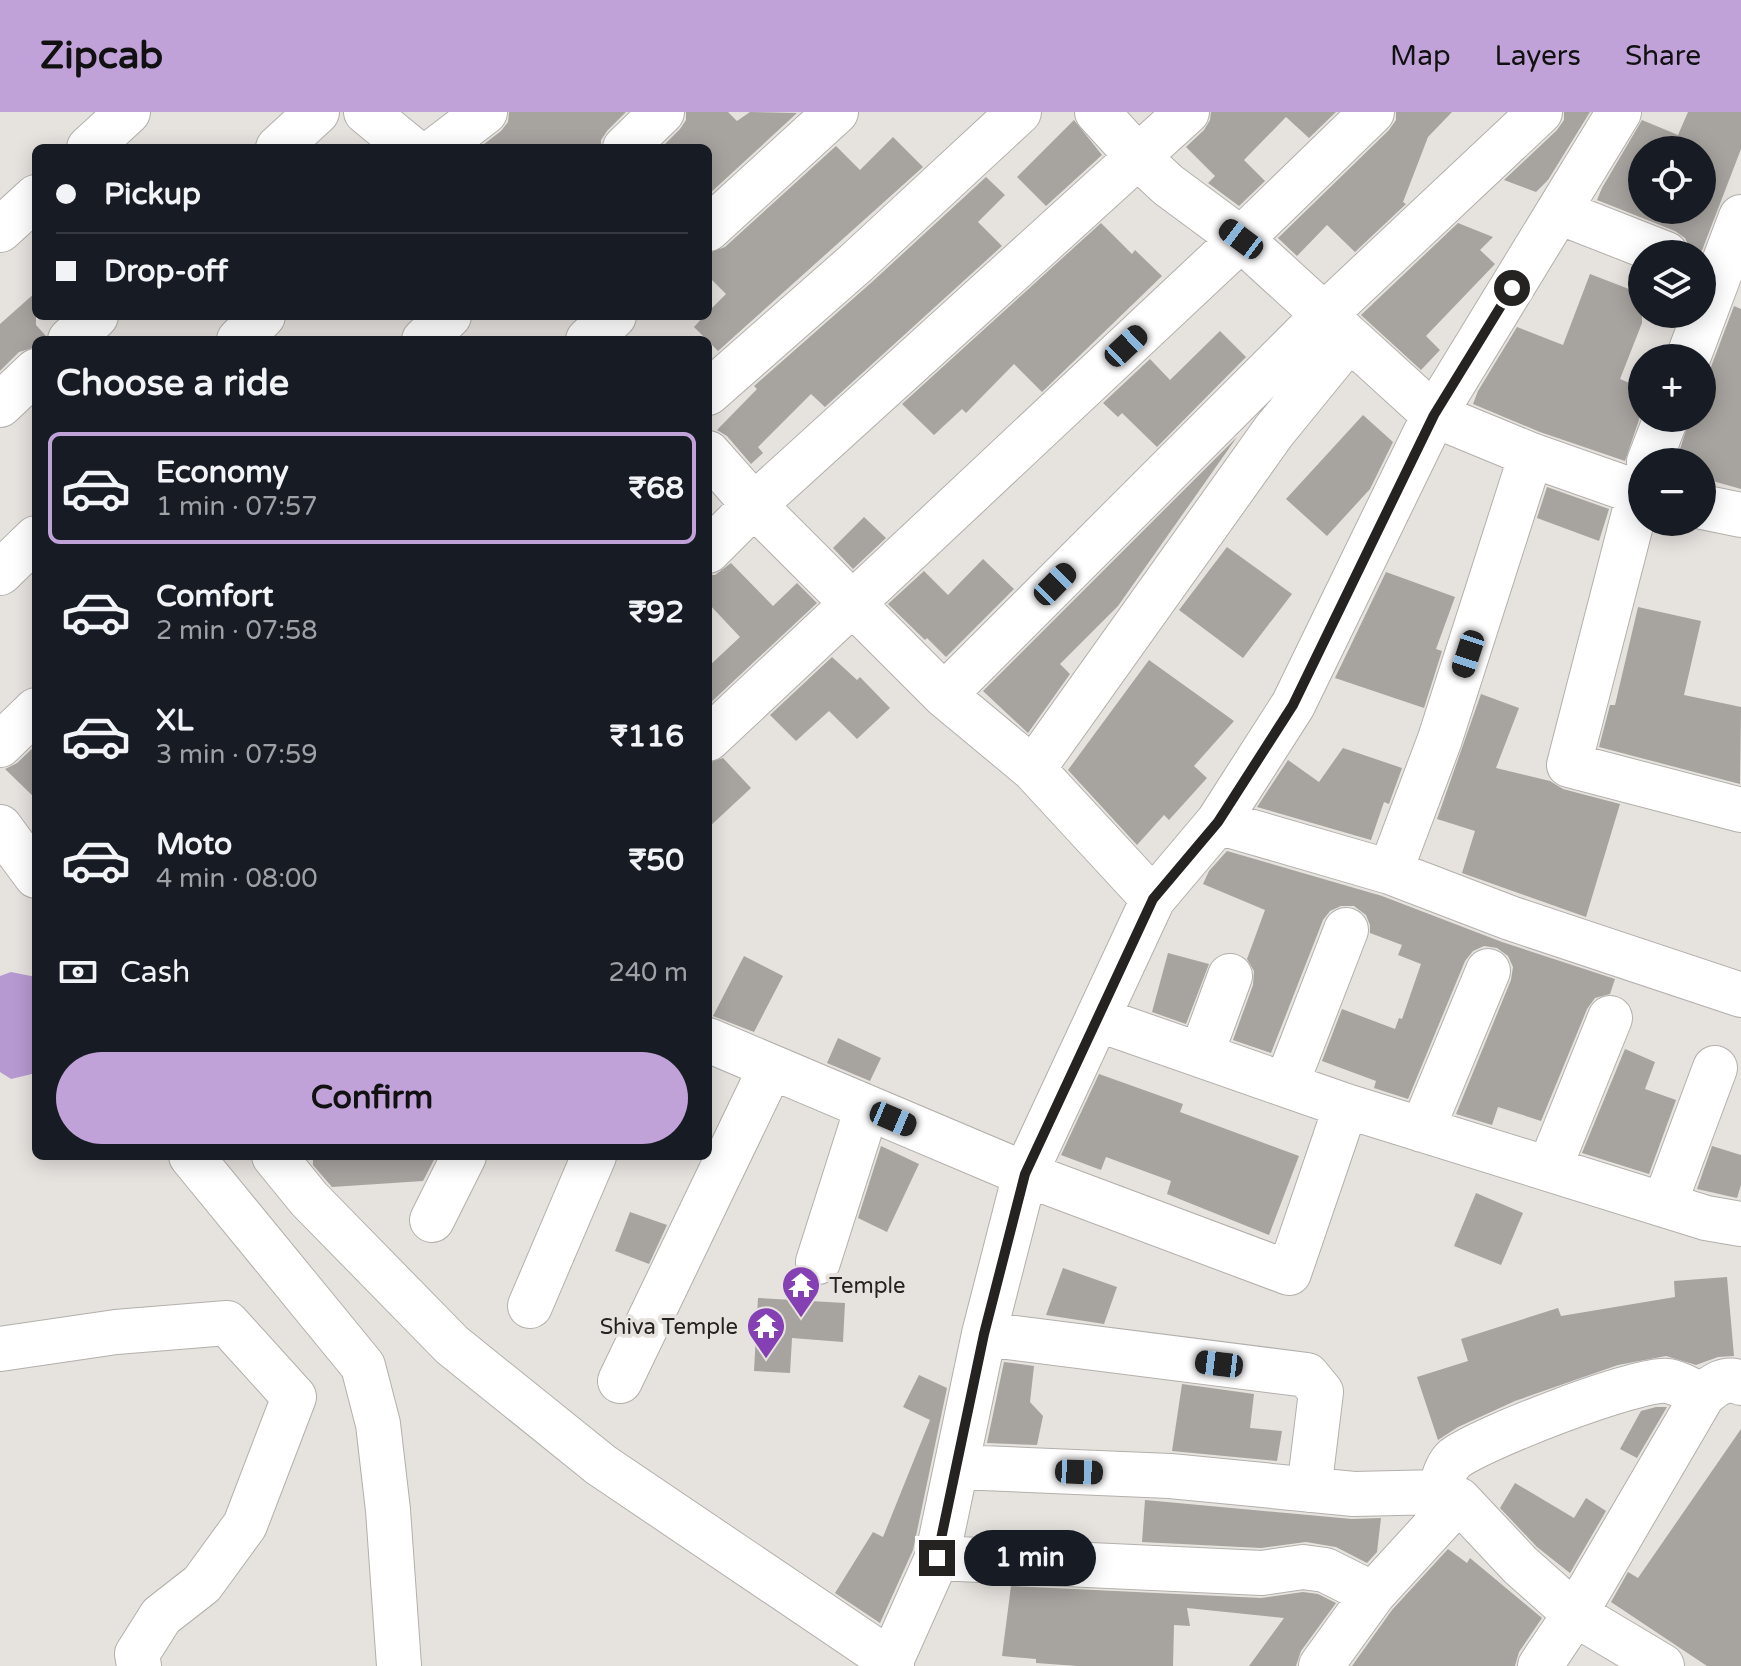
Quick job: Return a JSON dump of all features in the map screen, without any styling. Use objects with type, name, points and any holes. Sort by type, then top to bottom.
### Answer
[{"type":"street","points":[[93,144],[128,112]]},
{"type":"street","points":[[282,144],[317,112]]},
{"type":"street","points":[[366,112],[405,144]]},
{"type":"street","points":[[443,144],[485,112]]},
{"type":"street","points":[[629,144],[662,112]]},
{"type":"street","points":[[712,225],[836,112]]},
{"type":"street","points":[[712,389],[856,263],[1019,112]]},
{"type":"street","points":[[1097,112],[1168,185],[1241,239],[1434,415],[1531,455],[1628,479]]},
{"type":"street","points":[[712,547],[754,505],[1187,112]]},
{"type":"street","points":[[712,735],[1372,112]]},
{"type":"street","points":[[944,695],[1336,328],[1540,112]]},
{"type":"street","points":[[277,1160],[309,1199],[452,1345],[601,1465],[892,1663],[937,1558],[984,1334],[1025,1174],[1153,899],[1218,822],[1293,705],[1434,415],[1619,112]]},
{"type":"street","points":[[1559,212],[1630,240]]},
{"type":"street","points":[[1694,344],[1741,217]]},
{"type":"street","points":[[74,336],[92,320]]},
{"type":"street","points":[[243,336],[259,320]]},
{"type":"street","points":[[428,336],[445,320]]},
{"type":"street","points":[[1033,769],[1274,431],[1336,328]]},
{"type":"street","points":[[0,405],[32,375]]},
{"type":"street","points":[[1390,872],[1440,739],[1531,455]]},
{"type":"street","points":[[712,458],[754,505],[944,695],[1033,769],[1153,899]]},
{"type":"street","points":[[1716,510],[1741,515]]},
{"type":"street","points":[[1629,536],[1569,765],[1741,810]]},
{"type":"street","points":[[0,573],[32,542]]},
{"type":"street","points":[[0,745],[32,714]]},
{"type":"street","points":[[1218,822],[1390,872],[1510,918],[1741,995]]},
{"type":"street","points":[[0,827],[32,864]]},
{"type":"street","points":[[1286,1085],[1346,930]]},
{"type":"street","points":[[1422,1130],[1488,971]]},
{"type":"street","points":[[1201,1055],[1230,976]]},
{"type":"street","points":[[1549,1169],[1610,1018]]},
{"type":"street","points":[[1097,1019],[1346,1106],[1706,1218],[1741,1224]]},
{"type":"street","points":[[712,1042],[1025,1174],[1289,1273],[1346,1106]]},
{"type":"street","points":[[620,1381],[771,1067]]},
{"type":"street","points":[[1664,1205],[1715,1068]]},
{"type":"street","points":[[818,1262],[867,1108]]},
{"type":"street","points":[[194,1160],[363,1366],[378,1424],[388,1510],[399,1666]]},
{"type":"street","points":[[432,1220],[462,1160]]},
{"type":"street","points":[[530,1306],[592,1160]]},
{"type":"street","points":[[0,1349],[116,1332],[227,1323],[294,1397],[245,1525],[202,1584],[161,1616],[137,1654],[139,1666]]},
{"type":"street","points":[[984,1334],[1307,1375],[1321,1392],[1309,1490]]},
{"type":"street","points":[[1540,1666],[1575,1614],[1722,1389],[1668,1381],[1635,1384],[1541,1418],[1453,1460],[1442,1480],[1450,1496],[1575,1614],[1662,1666]]},
{"type":"street","points":[[958,1467],[1170,1476],[1354,1494],[1450,1496]]},
{"type":"street","points":[[1321,1666],[1450,1496]]},
{"type":"street","points":[[937,1558],[1262,1573],[1303,1567],[1325,1570],[1373,1594]]},
{"type":"shaded area","points":[[11,972],[32,976],[32,1074],[11,1079],[0,1072],[0,976]]},
{"type":"building","points":[[509,112],[626,112],[607,131],[601,144],[484,144],[508,122]]},
{"type":"building","points":[[686,112],[728,112],[737,121],[750,112],[797,113],[712,191],[712,144],[665,144],[686,120]]},
{"type":"building","points":[[1211,112],[1336,112],[1309,138],[1286,117],[1244,160],[1265,181],[1239,206],[1208,183],[1215,176],[1186,147],[1204,130]]},
{"type":"building","points":[[1396,112],[1452,112],[1428,137],[1403,202],[1406,204],[1355,252],[1327,225],[1297,256],[1278,238],[1389,130],[1396,120]]},
{"type":"building","points":[[1564,112],[1590,112],[1548,180],[1536,192],[1504,180],[1557,130],[1564,120]]},
{"type":"building","points":[[1688,112],[1741,112],[1741,149],[1716,214],[1716,136],[1633,136],[1642,120],[1678,135]]},
{"type":"building","points":[[1074,120],[1102,155],[1046,206],[1017,177]]},
{"type":"building","points":[[893,137],[923,167],[718,351],[712,345],[712,336],[703,336],[694,327],[700,320],[712,320],[712,308],[726,294],[712,280],[712,252],[725,247],[836,146],[860,170]]},
{"type":"building","points":[[1628,144],[1628,212],[1597,200]]},
{"type":"building","points":[[986,177],[1005,195],[978,222],[1002,246],[825,407],[811,394],[758,447],[763,453],[751,464],[727,436],[717,430],[757,389],[754,386]]},
{"type":"building","points":[[1101,223],[1132,254],[1135,250],[1162,276],[1042,392],[1014,364],[966,413],[962,409],[934,435],[902,404]]},
{"type":"building","points":[[1458,223],[1493,237],[1480,250],[1495,264],[1426,336],[1440,350],[1421,370],[1361,315]]},
{"type":"building","points":[[1657,224],[1712,224],[1706,240],[1686,240],[1675,231]]},
{"type":"building","points":[[1590,274],[1628,289],[1628,328],[1640,328],[1634,344],[1628,344],[1628,359],[1620,379],[1628,382],[1628,432],[1635,432],[1625,461],[1540,432],[1473,404],[1517,327],[1563,345]]},
{"type":"building","points":[[32,296],[32,320],[36,320],[36,325],[46,336],[32,336],[32,348],[19,352],[0,371],[0,324]]},
{"type":"building","points":[[1734,306],[1741,309],[1741,489],[1716,482],[1716,448],[1680,448],[1686,432],[1716,432],[1716,354]]},
{"type":"building","points":[[1220,331],[1246,357],[1157,447],[1122,413],[1118,417],[1103,403],[1150,359],[1170,380]]},
{"type":"building","points":[[1363,415],[1393,442],[1370,489],[1327,536],[1286,499]]},
{"type":"building","points":[[1237,437],[1118,606],[1060,664],[1070,674],[1028,733],[983,691]]},
{"type":"building","points":[[1547,487],[1609,509],[1599,541],[1537,518]]},
{"type":"building","points":[[864,517],[886,538],[853,569],[833,548]]},
{"type":"building","points":[[1227,547],[1292,594],[1243,658],[1179,610]]},
{"type":"building","points":[[983,559],[1014,589],[946,657],[888,604],[924,571],[948,595]]},
{"type":"building","points":[[731,563],[773,606],[797,583],[817,603],[712,701],[712,663],[740,637],[712,607],[712,575]]},
{"type":"building","points":[[1386,572],[1455,597],[1436,649],[1442,651],[1424,708],[1335,678]]},
{"type":"building","points":[[1638,607],[1701,621],[1684,695],[1741,707],[1740,784],[1599,747],[1610,705],[1615,705]]},
{"type":"building","points":[[832,657],[857,680],[860,677],[890,708],[857,739],[829,711],[796,741],[770,715]]},
{"type":"building","points":[[1149,660],[1234,721],[1194,766],[1207,778],[1169,820],[1164,815],[1137,845],[1068,770]]},
{"type":"building","points":[[1481,694],[1519,708],[1496,768],[1550,781],[1563,789],[1620,804],[1586,917],[1462,873],[1475,831],[1437,819]]},
{"type":"building","points":[[1343,748],[1402,768],[1389,804],[1384,802],[1371,840],[1257,807],[1288,760],[1319,782]]},
{"type":"building","points":[[32,749],[32,795],[5,769]]},
{"type":"building","points":[[723,758],[751,788],[712,824],[712,762]]},
{"type":"building","points":[[1227,851],[1382,896],[1502,942],[1615,979],[1610,994],[1595,998],[1587,1009],[1541,1121],[1498,1107],[1492,1125],[1456,1114],[1511,980],[1513,967],[1508,956],[1497,948],[1484,946],[1473,951],[1465,961],[1408,1099],[1374,1088],[1376,1081],[1322,1061],[1342,1009],[1395,1029],[1399,1018],[1402,1019],[1421,964],[1398,955],[1402,945],[1370,933],[1366,915],[1354,906],[1341,906],[1330,911],[1323,920],[1271,1053],[1233,1040],[1253,985],[1254,971],[1247,959],[1265,910],[1203,884],[1209,871]]},
{"type":"building","points":[[1168,953],[1209,964],[1186,1024],[1152,1012]]},
{"type":"building","points":[[744,956],[783,976],[754,1032],[713,1016]]},
{"type":"building","points":[[838,1038],[881,1058],[870,1081],[827,1063]]},
{"type":"building","points":[[1625,1049],[1655,1062],[1645,1089],[1676,1100],[1649,1174],[1582,1153]]},
{"type":"building","points":[[1099,1074],[1183,1104],[1180,1112],[1299,1156],[1269,1235],[1167,1194],[1171,1181],[1106,1157],[1101,1170],[1061,1155]]},
{"type":"building","points":[[881,1146],[919,1164],[887,1232],[858,1218]]},
{"type":"building","points":[[1712,1146],[1741,1155],[1741,1185],[1737,1198],[1697,1189]]},
{"type":"building","points":[[313,1160],[434,1160],[423,1181],[332,1187],[313,1165]]},
{"type":"building","points":[[1476,1193],[1523,1213],[1501,1265],[1454,1246]]},
{"type":"building","points":[[630,1212],[667,1225],[649,1264],[615,1251]]},
{"type":"building","points":[[1063,1268],[1117,1287],[1104,1324],[1046,1315]]},
{"type":"building","points":[[1727,1277],[1734,1356],[1718,1357],[1696,1365],[1666,1356],[1618,1365],[1515,1401],[1458,1427],[1438,1440],[1417,1377],[1468,1361],[1461,1339],[1558,1308],[1561,1316],[1675,1297],[1674,1281]]},
{"type":"building","name":"Temple","points":[[758,1298],[845,1303],[843,1342],[792,1338],[790,1373],[754,1371]]},
{"type":"building","points":[[1004,1362],[1034,1366],[1030,1402],[1043,1416],[1037,1445],[987,1443]]},
{"type":"building","points":[[919,1375],[947,1388],[913,1550],[880,1623],[835,1593],[873,1532],[883,1537],[930,1420],[903,1407]]},
{"type":"building","points":[[1182,1384],[1254,1394],[1250,1428],[1282,1431],[1277,1461],[1172,1451]]},
{"type":"building","points":[[1667,1407],[1637,1458],[1620,1449],[1641,1411]]},
{"type":"building","points":[[1741,1429],[1741,1666],[1707,1666],[1611,1602],[1628,1572],[1638,1578]]},
{"type":"building","points":[[1515,1483],[1574,1518],[1586,1498],[1606,1511],[1570,1573],[1537,1547],[1500,1508]]},
{"type":"building","points":[[1145,1500],[1352,1519],[1381,1518],[1377,1552],[1367,1563],[1336,1547],[1306,1542],[1261,1548],[1142,1542]]},
{"type":"building","points":[[1448,1549],[1467,1563],[1470,1558],[1542,1618],[1519,1652],[1515,1666],[1352,1666],[1392,1610]]},
{"type":"building","points":[[1011,1586],[1261,1598],[1303,1592],[1318,1594],[1336,1603],[1301,1651],[1296,1666],[1249,1666],[1284,1618],[1187,1608],[1190,1626],[1174,1625],[1173,1666],[1078,1666],[1036,1663],[1036,1659],[1002,1656]]},
{"type":"place","name":"Temple","points":[[801,1319]]},
{"type":"place","name":"Shiva Temple","points":[[766,1360]]},
{"type":"route","points":[[937,1558],[984,1334],[1025,1174],[1153,899],[1218,822],[1293,705],[1434,415],[1512,288]]}]
